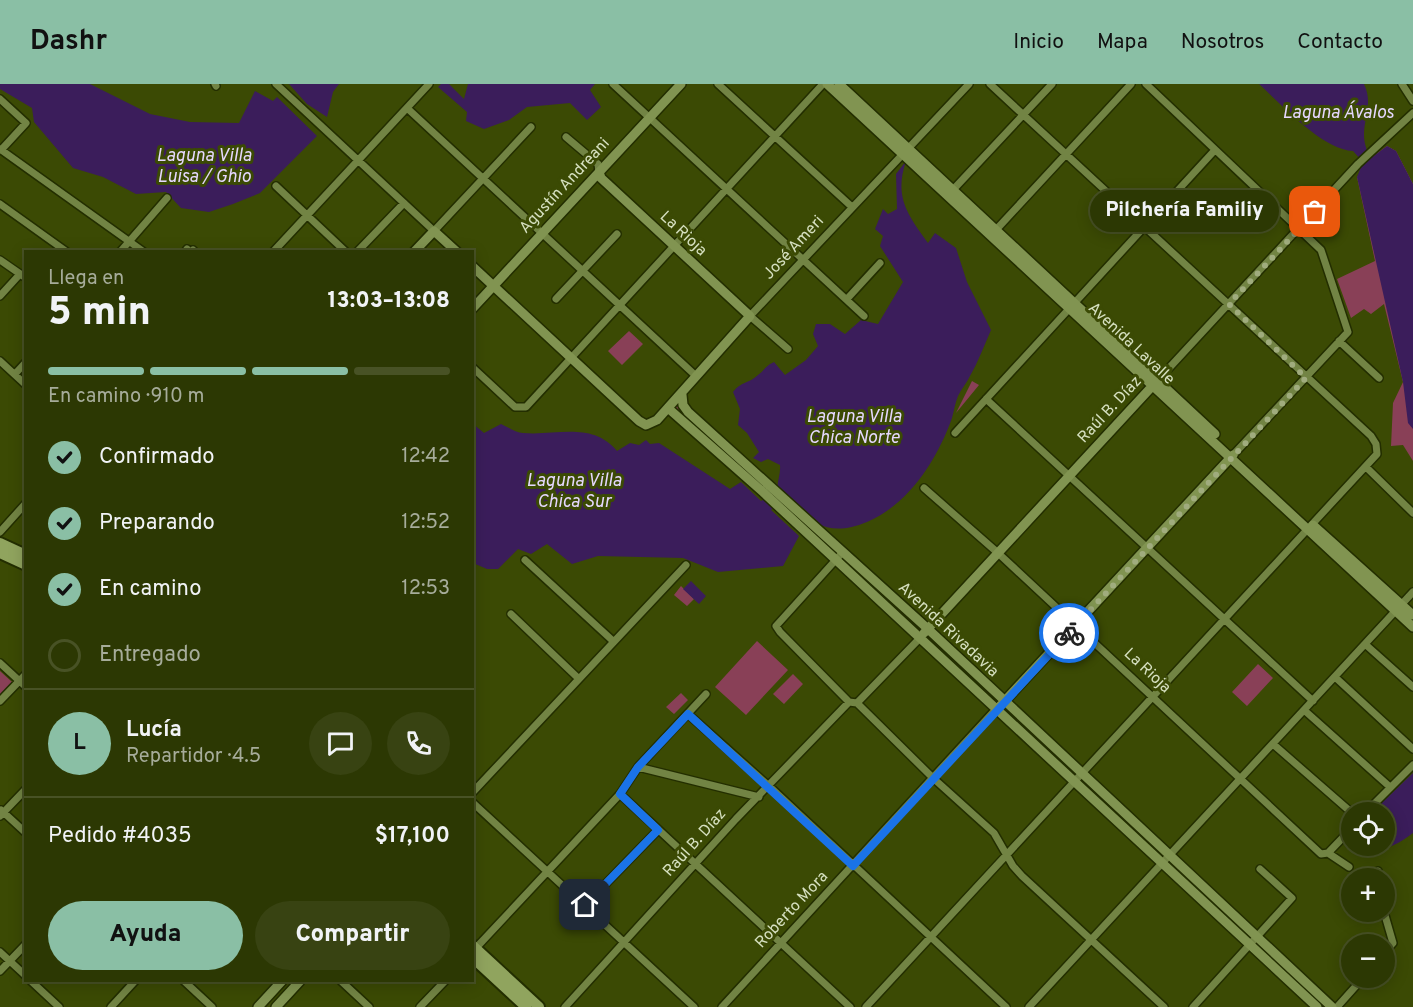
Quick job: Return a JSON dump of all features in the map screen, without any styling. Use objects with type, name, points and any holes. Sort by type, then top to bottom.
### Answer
[{"type":"main road","points":[[0,543],[24,554]]},
{"type":"main road","points":[[0,553],[24,564]]},
{"type":"main road","points":[[474,951],[526,1007]]},
{"type":"main road","points":[[474,951],[539,1007]]},
{"type":"street","points":[[276,84],[455,250]]},
{"type":"street","points":[[275,250],[429,84]]},
{"type":"street","points":[[614,84],[864,316]]},
{"type":"street","name":"Agustín Andreani","points":[[474,307],[681,84]]},
{"type":"street","points":[[718,84],[852,207]]},
{"type":"street","points":[[474,369],[515,407],[526,407],[825,84]]},
{"type":"street","name":"Avenida Lavalle","points":[[825,84],[906,152],[994,232],[1398,607],[1413,627]]},
{"type":"street","name":"Avenida Lavalle","points":[[839,84],[906,152]]},
{"type":"street","name":"José Ameri","points":[[571,357],[639,421],[646,425],[651,423],[669,409],[750,316],[969,84]]},
{"type":"street","points":[[866,1007],[1377,454],[1376,444],[1371,436],[990,84]]},
{"type":"street","points":[[950,192],[1052,84]]},
{"type":"street","points":[[994,232],[1131,84]]},
{"type":"street","points":[[1146,84],[1214,151],[1300,228]]},
{"type":"street","points":[[1404,85],[1413,101]]},
{"type":"street","points":[[0,99],[26,123],[1,150],[141,250]]},
{"type":"street","points":[[407,108],[585,270],[696,376]]},
{"type":"street","name":"Raúl B. Díaz","points":[[565,1007],[759,797],[920,638],[1358,164],[1413,112]]},
{"type":"street","points":[[416,250],[531,127]]},
{"type":"street","name":"La Rioja","points":[[566,137],[598,164],[601,178],[788,349]]},
{"type":"street","points":[[955,433],[1214,151]]},
{"type":"street","points":[[276,186],[342,250]]},
{"type":"street","points":[[122,250],[167,198]]},
{"type":"street","points":[[359,250],[404,203]]},
{"type":"street","points":[[0,204],[64,250]]},
{"type":"street","name":"Roberto Mora","points":[[722,1007],[1348,332],[1321,250],[1300,228]]},
{"type":"street","points":[[556,299],[616,234]]},
{"type":"street","points":[[0,260],[23,276],[0,296]]},
{"type":"street","points":[[847,299],[880,263]]},
{"type":"street","points":[[474,268],[571,357]]},
{"type":"street","points":[[1339,340],[1379,378]]},
{"type":"street","points":[[0,361],[24,383]]},
{"type":"street","points":[[15,375],[24,364]]},
{"type":"street","name":"Avenida Rivadavia","points":[[682,395],[683,405],[688,412],[996,710],[1162,863],[1332,1007]]},
{"type":"street","points":[[986,399],[1071,475],[1312,701]]},
{"type":"street","name":"Avenida Rivadavia","points":[[669,409],[767,490]]},
{"type":"street","points":[[1366,467],[1413,513]]},
{"type":"street","name":"La Rioja","points":[[924,488],[998,553],[1240,779],[1325,853],[1349,867]]},
{"type":"street","points":[[0,532],[24,504]]},
{"type":"street","points":[[839,557],[776,626],[853,703],[994,832],[1007,856],[1022,876],[1164,1007]]},
{"type":"street","name":"Avenida Rivadavia","points":[[839,557],[928,629],[1170,855],[1317,1007]]},
{"type":"street","points":[[525,560],[613,641]]},
{"type":"street","points":[[474,791],[686,565]]},
{"type":"street","points":[[1029,1007],[1413,592]]},
{"type":"street","name":"Avenida Lavalle","points":[[1398,607],[1413,615]]},
{"type":"street","points":[[511,614],[578,678]]},
{"type":"street","points":[[1365,644],[1413,687]]},
{"type":"street","points":[[0,663],[24,685]]},
{"type":"street","points":[[0,702],[24,676]]},
{"type":"street","points":[[1335,677],[1413,748]]},
{"type":"street","points":[[474,949],[620,794],[638,767],[706,694]]},
{"type":"street","points":[[1304,710],[1390,788]]},
{"type":"street","points":[[688,714],[770,787],[1006,1007]]},
{"type":"street","points":[[1273,744],[1341,803]]},
{"type":"street","points":[[1376,802],[1413,765]]},
{"type":"street","points":[[638,767],[759,797]]},
{"type":"street","points":[[24,791],[1,813],[24,831]]},
{"type":"street","points":[[620,794],[850,1007]]},
{"type":"street","points":[[474,804],[694,1007]]},
{"type":"street","points":[[585,905],[658,830]]},
{"type":"street","points":[[1325,853],[1341,838]]},
{"type":"street","points":[[1193,1007],[1292,898],[1260,869]]},
{"type":"street","points":[[0,971],[24,946]]},
{"type":"street","points":[[0,952],[24,974]]},
{"type":"street","points":[[32,982],[59,1007]]},
{"type":"street","points":[[111,1007],[134,982]]},
{"type":"street","points":[[185,982],[212,1007]]},
{"type":"street","points":[[258,1007],[281,982]]},
{"type":"street","points":[[276,1007],[299,982]]},
{"type":"street","points":[[342,982],[369,1007]]},
{"type":"street","points":[[420,1007],[444,982]]},
{"type":"street","points":[[1337,1007],[1354,988]]},
{"type":"shaded area","name":"Laguna Ávalos","points":[[1387,146],[1396,151],[1413,184],[1413,461],[1403,445],[1391,446],[1393,403],[1403,382],[1384,304],[1371,314],[1364,309],[1351,318],[1337,279],[1375,261],[1357,177],[1371,158]]},
{"type":"shaded area","points":[[629,331],[643,344],[622,365],[608,351]]},
{"type":"shaded area","points":[[972,381],[979,385],[956,413]]},
{"type":"shaded area","points":[[678,402],[833,548],[830,551],[674,409]]},
{"type":"shaded area","points":[[848,561],[917,625],[915,627],[845,562]]},
{"type":"shaded area","points":[[681,586],[694,599],[687,606],[674,595]]},
{"type":"shaded area","points":[[932,639],[994,698],[992,701],[929,642]]},
{"type":"shaded area","points":[[757,641],[788,670],[746,715],[715,687]]},
{"type":"shaded area","points":[[1258,664],[1273,678],[1247,706],[1232,692]]},
{"type":"shaded area","points":[[0,671],[12,682],[0,696]]},
{"type":"shaded area","points":[[793,674],[803,684],[784,704],[773,694]]},
{"type":"shaded area","points":[[681,693],[688,700],[674,714],[666,707]]},
{"type":"shaded area","points":[[1009,712],[1072,771],[1070,773],[1006,714]]},
{"type":"shaded area","points":[[1089,785],[1160,852],[1157,855],[1085,789]]},
{"type":"shaded area","points":[[1175,864],[1247,934],[1171,867]]},
{"type":"water","name":"Laguna Villa Luisa / Ghio","points":[[0,84],[90,84],[150,114],[190,122],[239,123],[255,91],[273,101],[277,97],[317,136],[260,193],[209,212],[181,208],[166,192],[136,194],[103,177],[73,168],[34,122],[32,108],[0,89]]},
{"type":"water","points":[[289,84],[339,84],[333,92],[327,117],[307,104]]},
{"type":"water","points":[[441,84],[449,84],[464,99],[468,84],[595,84],[590,90],[601,107],[587,120],[570,103],[527,107],[509,120],[484,129],[466,121],[467,112],[438,87]]},
{"type":"water","name":"Laguna Ávalos","points":[[1259,84],[1364,84],[1368,103],[1364,129],[1366,148],[1371,158],[1387,146],[1396,151],[1413,184],[1413,429],[1408,423],[1403,382],[1357,177],[1363,162],[1353,151],[1328,143],[1303,125]]},
{"type":"water","points":[[906,161],[901,185],[909,214],[928,243],[935,233],[956,248],[967,282],[991,330],[969,379],[958,396],[946,434],[930,465],[896,504],[867,522],[843,528],[832,528],[814,522],[787,499],[771,510],[799,536],[783,566],[718,572],[683,558],[598,556],[572,564],[547,544],[531,554],[518,549],[498,569],[487,569],[474,563],[474,425],[484,433],[501,424],[520,433],[585,433],[607,442],[617,451],[630,443],[639,445],[646,440],[650,444],[659,443],[730,489],[741,482],[761,501],[778,491],[780,465],[768,459],[761,462],[753,458],[759,452],[747,433],[738,425],[740,409],[733,392],[774,362],[785,375],[806,360],[818,346],[813,334],[816,324],[830,324],[845,334],[861,320],[878,324],[903,282],[880,246],[883,236],[875,229],[883,209],[888,214],[897,209],[896,174]]},
{"type":"water","points":[[691,581],[706,596],[699,604],[683,589]]},
{"type":"water","points":[[1413,773],[1413,833],[1395,845],[1395,802],[1383,802]]},
{"type":"way so far","points":[[1069,633],[1230,456],[1306,378],[1229,304],[1315,212]]},
{"type":"place","name":"Pilchería Familiy","points":[[1315,212]]},
{"type":"route","points":[[585,905],[658,830],[620,794],[638,767],[688,714],[770,787],[853,866],[1069,633]]},
{"type":"water label","name":"Laguna Villa Chica Norte","points":[[854,427]]},
{"type":"water label","name":"Laguna Villa Chica Sur","points":[[574,491]]}]
